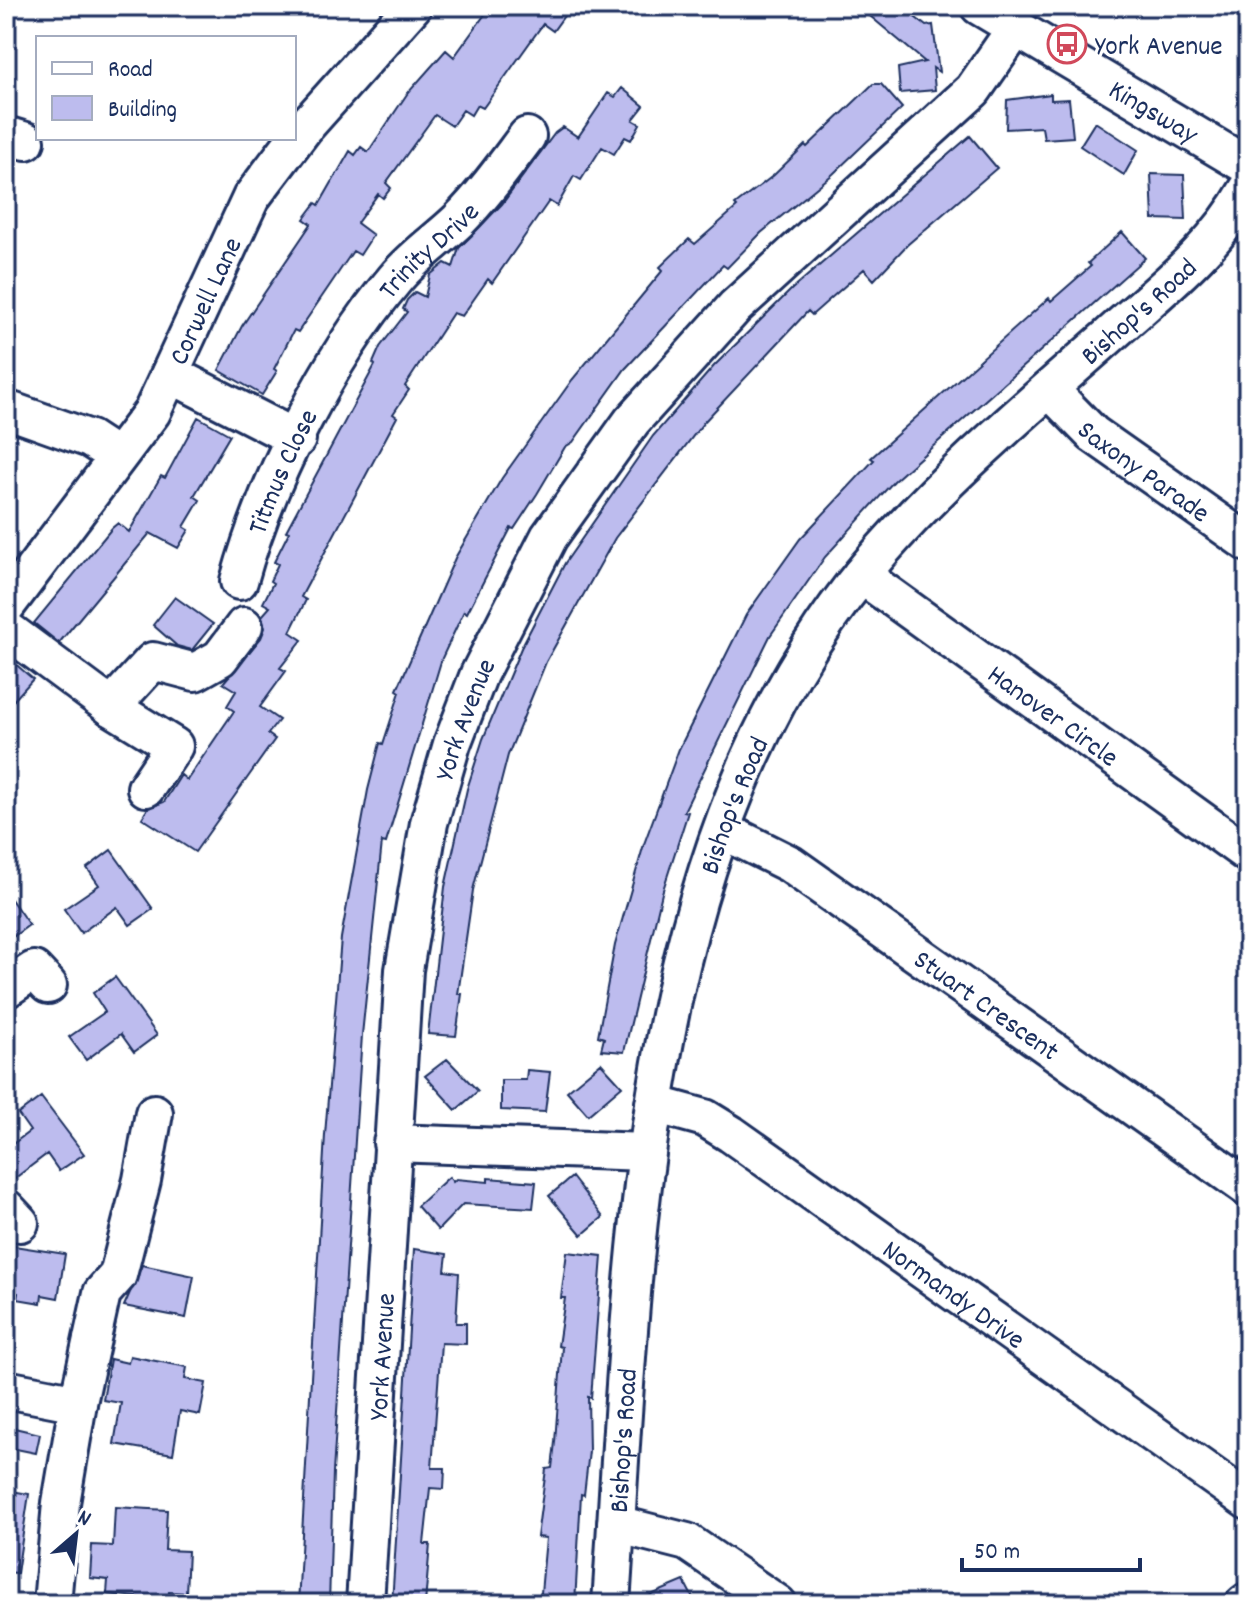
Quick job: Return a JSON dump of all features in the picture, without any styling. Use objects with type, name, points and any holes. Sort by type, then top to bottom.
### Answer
[{"type":"street","name":"Corwell Lane","points":[[296,139],[413,6]]},
{"type":"street","name":"Kingsway","points":[[979,6],[1248,166]]},
{"type":"street","name":"York Avenue","points":[[365,1604],[404,970],[429,823],[464,710],[530,569],[604,456],[667,379],[778,265],[973,90],[1016,28]]},
{"type":"street","name":"Trinity Drive","points":[[334,366],[393,280],[468,210],[527,136]]},
{"type":"street","name":"Corwell Lane","points":[[6,606],[152,412],[251,198],[295,140]]},
{"type":"street","name":"Bishop's Road","points":[[611,1604],[646,1152],[685,954],[722,830],[751,759],[791,678],[861,575],[908,523],[1049,389],[1211,245],[1248,189]]},
{"type":"street","name":"Titmus Close","points":[[239,581],[259,514],[334,366]]},
{"type":"street","points":[[170,374],[297,439]]},
{"type":"street","name":"Saxony Parade","points":[[1049,389],[1093,434],[1248,543]]},
{"type":"street","points":[[6,409],[90,439],[116,456]]},
{"type":"street","name":"Hanover Circle","points":[[861,575],[1248,854]]},
{"type":"street","points":[[124,717],[153,661],[195,672],[220,658],[244,626]]},
{"type":"street","points":[[6,629],[124,717],[153,730],[174,746],[146,788]]},
{"type":"street","name":"Stuart Crescent","points":[[722,830],[790,864],[1248,1188]]},
{"type":"street","points":[[6,989],[34,970],[48,985]]},
{"type":"street","name":"Normandy Drive","points":[[654,1104],[705,1118],[731,1134],[1248,1501]]},
{"type":"street","points":[[52,1604],[61,1503],[78,1403],[118,1275],[142,1180],[154,1113]]},
{"type":"street","points":[[392,1143],[646,1152]]},
{"type":"street","points":[[6,1389],[78,1403]]},
{"type":"street","points":[[616,1524],[687,1542],[778,1604]]},
{"type":"building","points":[[491,6],[571,6],[553,31],[543,24],[483,108],[477,105],[471,115],[463,110],[452,126],[435,115],[386,183],[391,188],[383,198],[378,194],[357,223],[373,235],[360,255],[353,251],[298,332],[294,330],[274,369],[277,371],[262,395],[219,370],[242,326],[311,224],[304,219],[316,203],[319,205],[350,151],[355,155],[361,147],[368,152],[407,94],[446,50],[454,57]]},
{"type":"building","points":[[858,6],[901,6],[926,26],[933,25],[939,72],[933,68],[935,90],[900,93],[898,68],[925,62]]},
{"type":"building","points":[[873,84],[881,84],[902,108],[833,174],[761,233],[727,268],[723,265],[625,369],[573,442],[565,447],[514,529],[511,528],[467,613],[464,611],[442,658],[386,843],[382,842],[362,1035],[333,1472],[329,1604],[298,1604],[325,1135],[341,938],[368,790],[380,743],[383,744],[400,692],[397,690],[455,558],[502,478],[572,380],[663,270],[660,267],[689,239],[695,244],[737,207],[735,205],[774,175],[805,145],[807,147]]},
{"type":"building","points":[[622,88],[644,106],[633,120],[640,124],[631,140],[625,137],[614,154],[602,147],[581,180],[574,176],[557,206],[549,201],[492,283],[488,279],[462,316],[453,313],[405,386],[409,390],[393,414],[397,417],[301,597],[306,600],[290,632],[302,640],[280,668],[286,671],[260,707],[279,720],[268,734],[275,739],[195,852],[142,818],[148,808],[164,802],[181,775],[187,780],[234,711],[227,706],[236,691],[223,683],[261,638],[265,628],[262,616],[270,607],[263,603],[273,583],[270,581],[278,564],[274,562],[289,532],[286,531],[375,365],[373,363],[380,347],[407,312],[403,309],[407,300],[415,292],[425,297],[430,275],[445,263],[453,267],[459,248],[502,204],[555,133],[563,127],[578,137],[608,93],[615,97]]},
{"type":"building","points":[[1051,94],[1051,100],[1069,99],[1073,137],[1044,139],[1042,127],[1006,129],[1007,100]]},
{"type":"building","points":[[1095,122],[1138,150],[1124,175],[1080,146]]},
{"type":"building","points":[[970,136],[997,168],[907,245],[874,280],[864,269],[812,315],[808,311],[704,422],[615,538],[546,662],[508,755],[473,890],[458,994],[462,994],[456,1036],[428,1034],[445,887],[467,789],[483,739],[521,648],[565,563],[653,436],[714,366],[792,289]]},
{"type":"building","points":[[1151,174],[1184,175],[1186,220],[1153,219]]},
{"type":"building","points":[[1122,232],[1145,258],[894,481],[825,557],[770,636],[684,811],[688,812],[662,893],[624,1052],[601,1050],[604,1038],[598,1036],[615,945],[644,844],[679,749],[746,615],[800,539],[874,460],[871,458],[1049,298],[1051,301],[1091,266],[1088,263]]},
{"type":"building","points":[[198,417],[230,435],[194,496],[200,500],[184,527],[189,530],[178,548],[150,533],[59,643],[34,623],[112,528],[118,523],[129,532],[161,476],[165,478]]},
{"type":"building","points":[[175,597],[213,624],[192,650],[177,646],[153,625]]},
{"type":"building","points":[[6,656],[33,679],[6,709]]},
{"type":"building","points":[[111,850],[153,909],[130,925],[117,907],[81,933],[64,909],[99,885],[87,868]]},
{"type":"building","points":[[6,892],[29,925],[6,942]]},
{"type":"building","points":[[115,977],[157,1035],[134,1052],[121,1034],[86,1060],[69,1037],[105,1012],[93,993]]},
{"type":"building","points":[[447,1059],[478,1091],[456,1110],[425,1076]]},
{"type":"building","points":[[601,1063],[622,1086],[588,1115],[567,1091]]},
{"type":"building","points":[[527,1070],[550,1072],[545,1112],[501,1110],[501,1080],[526,1080]]},
{"type":"building","points":[[41,1097],[84,1154],[59,1171],[47,1154],[6,1185],[6,1149],[30,1131],[18,1114]]},
{"type":"building","points":[[449,1177],[453,1182],[456,1179],[488,1182],[488,1178],[536,1182],[533,1208],[463,1204],[438,1230],[417,1206]]},
{"type":"building","points":[[572,1177],[603,1217],[582,1235],[549,1196]]},
{"type":"building","points":[[8,1245],[65,1254],[58,1298],[42,1295],[41,1303],[17,1299],[18,1293],[6,1291]]},
{"type":"building","points":[[414,1249],[447,1254],[445,1271],[459,1273],[456,1323],[466,1323],[466,1344],[441,1343],[432,1468],[445,1468],[444,1489],[430,1488],[424,1544],[430,1544],[425,1604],[392,1604]]},
{"type":"building","points":[[567,1252],[602,1256],[591,1398],[588,1397],[589,1451],[584,1495],[581,1494],[575,1604],[540,1604],[546,1538],[537,1537],[546,1469],[552,1468],[555,1442],[562,1347],[558,1346],[565,1298],[561,1298]]},
{"type":"building","points":[[142,1265],[194,1276],[186,1318],[124,1306]]},
{"type":"building","points":[[130,1356],[187,1367],[185,1379],[206,1383],[200,1415],[180,1411],[173,1454],[114,1444],[121,1403],[103,1400],[110,1359],[128,1363]]},
{"type":"building","points":[[6,1426],[40,1434],[36,1453],[6,1447]]},
{"type":"building","points":[[6,1490],[29,1494],[17,1573],[6,1572]]},
{"type":"building","points":[[115,1507],[167,1510],[165,1550],[188,1551],[186,1593],[169,1592],[168,1600],[107,1594],[108,1580],[90,1578],[92,1545],[113,1546]]},
{"type":"building","points":[[684,1581],[696,1604],[632,1604],[632,1603]]},
{"type":"place","name":"York Avenue","points":[[1067,44]]}]
